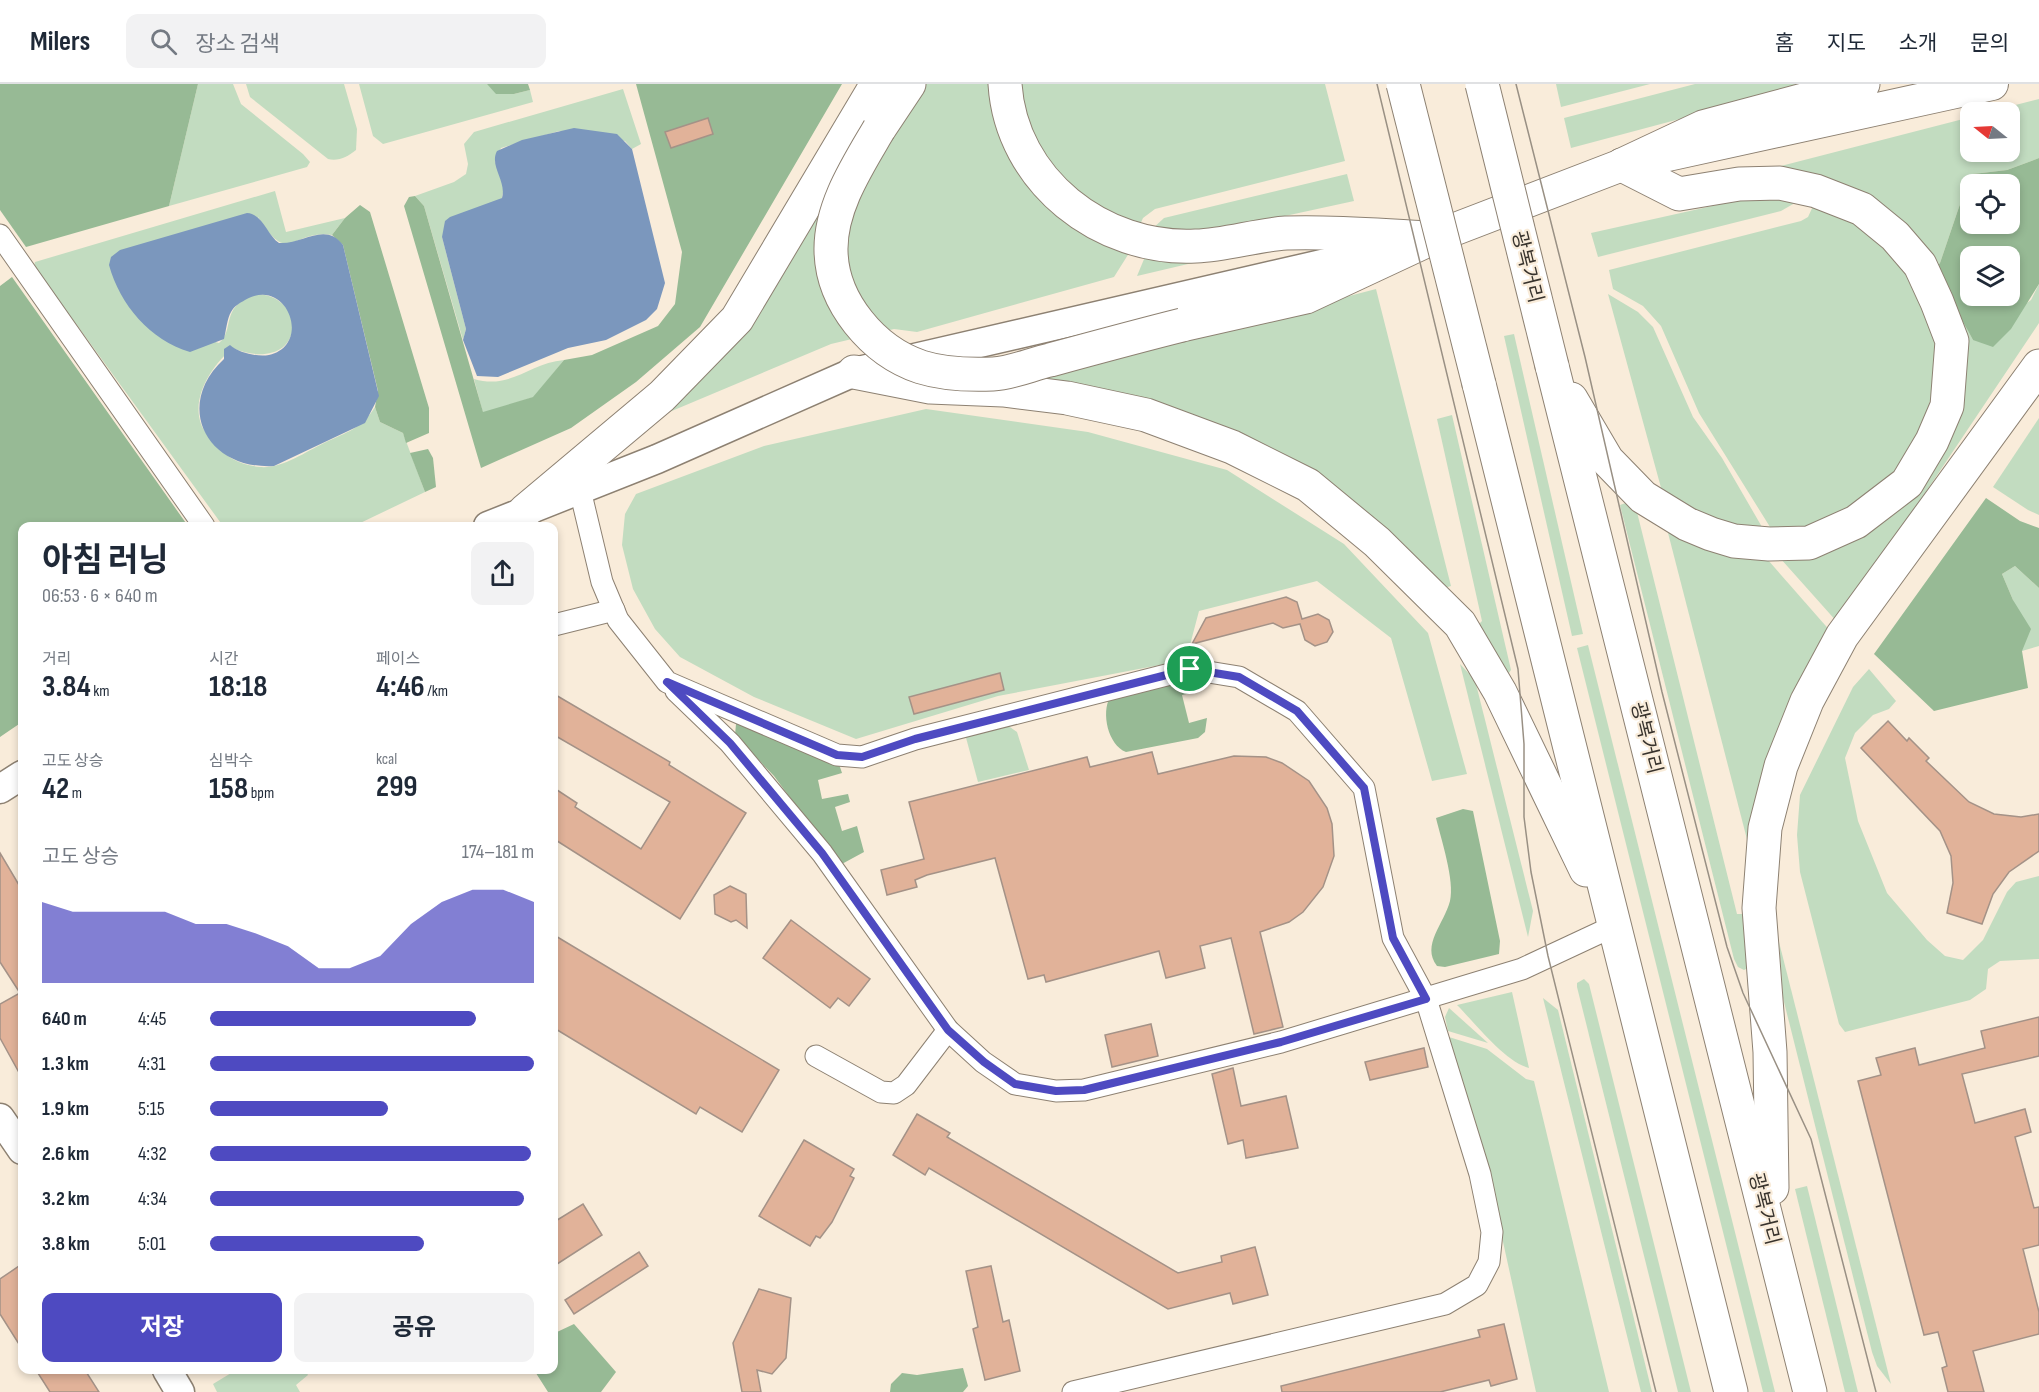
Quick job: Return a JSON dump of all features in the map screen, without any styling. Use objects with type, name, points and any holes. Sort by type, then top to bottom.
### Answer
[{"type":"highway","points":[[525,511],[663,396],[737,319],[877,84]]},
{"type":"highway","points":[[909,84],[857,167],[838,210],[831,251],[839,290],[857,322],[887,349],[920,366],[957,374],[995,374],[1182,325],[1306,297],[1432,238]]},
{"type":"highway","points":[[1005,84],[1012,124],[1038,170],[1065,203],[1088,221],[1125,236],[1148,244],[1197,246],[1283,234],[1317,232],[1432,238]]},
{"type":"highway","points":[[1403,84],[1731,1392]]},
{"type":"highway","name":"광복거리","points":[[1482,84],[1810,1392]]},
{"type":"highway","points":[[1622,165],[1703,127],[1863,84]]},
{"type":"highway","points":[[1552,366],[1607,460],[1643,497],[1687,525],[1734,541],[1769,544],[1809,543],[1856,522],[1907,483],[1932,441],[1947,406],[1952,341],[1937,302],[1920,265],[1895,236],[1862,209],[1816,191],[1780,183],[1739,184],[1679,194],[1622,165]]},
{"type":"highway","points":[[1773,1244],[1770,1052],[1759,908],[1765,828],[1781,766],[1807,701],[1842,636],[2039,367]]},
{"type":"highway","points":[[854,372],[930,387],[1003,390],[1067,398],[1146,415],[1232,447],[1308,485],[1377,542],[1460,624],[1500,692],[1614,926]]},
{"type":"main road","points":[[1432,238],[1622,165],[1992,84]]},
{"type":"street","points":[[0,235],[201,522]]},
{"type":"street","points":[[498,522],[580,490],[854,372],[1432,238]]},
{"type":"street","points":[[580,490],[602,582],[618,620],[667,682],[730,743],[822,853],[948,1030],[984,1062],[1015,1084],[1065,1091],[1084,1090],[1205,1061],[1426,999],[1522,969],[1614,926]]},
{"type":"street","points":[[558,624],[614,610]]},
{"type":"street","points":[[667,682],[837,755],[862,757],[915,739],[1190,669],[1239,677],[1297,711],[1364,788],[1393,938],[1426,999],[1480,1174],[1492,1232],[1489,1262],[1477,1285],[1445,1304],[1073,1392]]},
{"type":"street","points":[[0,789],[18,778]]},
{"type":"street","points":[[816,1056],[880,1092],[894,1094],[906,1085],[948,1030]]},
{"type":"street","points":[[0,1118],[18,1144]]},
{"type":"street","points":[[169,1374],[180,1392]]},
{"type":"green space","points":[[0,84],[198,84],[169,206],[26,247],[0,210]]},
{"type":"green space","points":[[198,84],[233,84],[241,104],[303,154],[310,162],[307,167],[169,206]]},
{"type":"green space","points":[[246,84],[344,84],[357,129],[356,150],[343,158],[328,159],[250,97]]},
{"type":"green space","points":[[359,84],[487,84],[514,94],[530,90],[533,102],[383,144],[373,136]]},
{"type":"green space","points":[[487,84],[528,84],[530,90],[514,94],[496,94]]},
{"type":"green space","points":[[636,84],[842,84],[700,327],[636,382],[571,428],[481,468],[404,206],[409,197],[415,196],[424,206],[483,412],[533,397],[564,360],[592,355],[658,326],[675,304],[682,252]]},
{"type":"green space","points":[[926,84],[993,84],[999,116],[1131,250],[1114,277],[917,332],[894,329],[831,344],[667,413],[664,411],[825,194],[874,170]]},
{"type":"green space","points":[[1015,84],[1325,84],[1345,161],[1155,209],[1143,218],[1139,227],[1095,210],[1049,168],[1029,133]]},
{"type":"green space","points":[[1556,84],[1650,84],[1561,107]]},
{"type":"green space","points":[[1695,84],[1811,84],[1571,148],[1564,118]]},
{"type":"green space","points":[[623,89],[641,144],[632,149],[625,141],[559,131],[501,148],[495,161],[504,187],[502,198],[442,237],[466,329],[463,340],[424,206],[415,196],[454,182],[466,174],[468,164],[464,144],[474,132]]},
{"type":"green space","points":[[2039,99],[2039,158],[2007,170],[1960,174],[1960,205],[1940,263],[1933,271],[1922,251],[1762,171],[1960,120],[1960,162],[2020,162],[2020,104]]},
{"type":"green space","points":[[2039,158],[2039,284],[2011,329],[1993,347],[1973,340],[1933,271],[1940,263],[1960,205],[1960,234],[2020,234],[2020,174],[1973,174],[2007,170]]},
{"type":"green space","points":[[1347,174],[1354,201],[1203,234],[1150,231],[1164,218]]},
{"type":"green space","points":[[275,191],[286,232],[345,218],[332,235],[318,235],[285,244],[269,232],[258,217],[197,349],[212,341],[219,343],[224,338],[236,307],[242,301],[258,294],[272,297],[289,311],[293,324],[291,335],[286,344],[271,353],[252,354],[233,348],[225,355],[211,372],[201,392],[199,413],[201,424],[218,448],[234,460],[268,467],[293,459],[353,429],[375,407],[380,422],[403,433],[425,492],[362,522],[220,522],[34,266],[35,262]]},
{"type":"green space","points":[[1757,196],[1800,200],[1781,211],[1598,257],[1591,233]]},
{"type":"green space","points":[[1814,204],[1853,221],[1871,234],[1902,266],[1925,303],[1932,323],[1936,341],[1934,383],[1914,445],[1892,477],[1853,507],[1807,526],[1775,535],[1699,413],[1661,326],[1643,306],[1613,289],[1609,270],[1801,221],[1808,217]]},
{"type":"green space","points":[[360,205],[370,212],[429,408],[429,433],[406,443],[403,433],[380,422],[375,407],[378,391],[343,245],[332,235],[345,218]]},
{"type":"green space","points":[[1273,244],[1137,276],[1147,252]]},
{"type":"green space","points":[[12,277],[185,522],[18,522],[18,725],[0,737],[0,286]]},
{"type":"green space","points":[[2039,284],[2039,323],[1838,623],[1780,558],[1927,471],[1948,302],[1962,318],[1973,340],[2031,300]]},
{"type":"green space","points":[[1376,289],[1451,586],[1441,589],[1284,464],[1009,385]]},
{"type":"green space","points":[[1608,294],[1638,312],[1653,327],[1693,417],[1722,458],[1762,527],[1723,522],[1686,508],[1663,495]]},
{"type":"green space","points":[[1514,334],[1583,634],[1572,636],[1504,336]]},
{"type":"green space","points":[[564,360],[534,397],[483,413],[474,379],[499,381],[510,379],[540,366]]},
{"type":"green space","points":[[926,409],[1088,432],[1227,470],[1344,544],[1428,633],[1467,774],[1432,781],[1391,638],[1317,581],[1199,611],[1186,660],[998,696],[856,739],[754,697],[680,657],[655,629],[633,589],[622,545],[625,514],[636,494],[764,446]]},
{"type":"green space","points":[[1452,415],[1511,670],[1506,677],[1472,631],[1482,621],[1437,419]]},
{"type":"green space","points":[[2039,418],[2039,515],[1993,487]]},
{"type":"green space","points":[[428,449],[433,458],[436,487],[425,492],[410,453]]},
{"type":"green space","points":[[1986,498],[2020,521],[2039,528],[2039,588],[2015,566],[2002,574],[2013,600],[2031,629],[2022,651],[2028,688],[1934,711],[1874,654]]},
{"type":"green space","points":[[1634,500],[1737,914],[1748,914],[1748,968],[1744,970],[1738,967],[1734,959],[1620,505]]},
{"type":"green space","points":[[1667,529],[1768,560],[1832,633],[1750,851]]},
{"type":"green space","points":[[2015,566],[2039,588],[2039,646],[2022,651],[2013,600],[2002,574]]},
{"type":"green space","points":[[1588,645],[1775,1392],[1763,1392],[1577,648]]},
{"type":"green space","points":[[1460,664],[1475,680],[1533,911],[1528,937]]},
{"type":"green space","points":[[1869,669],[1896,701],[1889,709],[1873,715],[1855,733],[1845,758],[1858,821],[1887,893],[1927,940],[1945,956],[1963,960],[1983,940],[2007,892],[2016,882],[2039,876],[2039,959],[2000,961],[1988,969],[1986,989],[1970,1000],[1845,1032],[1839,1024],[1800,872],[1797,835],[1800,795],[1853,687]]},
{"type":"green space","points":[[1188,680],[1198,685],[1200,691],[1182,695],[1189,723],[1207,718],[1205,732],[1198,738],[1126,752],[1115,743],[1106,720],[1110,697]]},
{"type":"green space","points":[[742,722],[839,764],[842,773],[818,780],[822,799],[848,794],[850,802],[835,807],[842,831],[857,826],[864,852],[840,865],[774,776],[735,735],[736,724]]},
{"type":"green space","points":[[1007,725],[1017,732],[1029,770],[978,782],[965,734]]},
{"type":"green space","points":[[1463,809],[1473,811],[1500,941],[1499,954],[1445,967],[1437,966],[1431,950],[1432,942],[1450,901],[1451,883],[1436,818]]},
{"type":"green space","points":[[1779,942],[1891,1384],[1877,1366],[1872,1352],[1783,998]]},
{"type":"green space","points":[[1584,979],[1589,984],[1691,1392],[1678,1392],[1577,987],[1577,983]]},
{"type":"green space","points":[[1512,992],[1529,1068],[1500,1050],[1457,1005]]},
{"type":"green space","points":[[1543,998],[1558,1010],[1652,1392],[1641,1392]]},
{"type":"green space","points":[[1449,1008],[1488,1043],[1448,1031],[1445,1017]]},
{"type":"green space","points":[[1449,1037],[1487,1049],[1526,1079],[1534,1081],[1609,1392],[1536,1392],[1498,1219]]},
{"type":"green space","points":[[1807,1186],[1858,1392],[1845,1392],[1795,1189]]},
{"type":"green space","points":[[574,1324],[616,1372],[601,1392],[548,1392],[537,1374],[558,1374],[558,1332]]},
{"type":"green space","points":[[963,1368],[968,1386],[963,1392],[890,1392],[891,1384],[902,1373],[917,1375]]},
{"type":"green space","points":[[229,1374],[308,1375],[296,1385],[300,1392],[217,1392],[213,1384]]},
{"type":"water","points":[[574,128],[617,134],[632,149],[665,283],[657,309],[646,320],[606,340],[568,348],[498,377],[477,376],[463,340],[466,329],[442,237],[445,221],[450,217],[502,198],[502,186],[495,162],[497,151],[522,140]]},
{"type":"water","points":[[247,213],[257,217],[279,243],[288,243],[321,234],[336,238],[343,245],[379,396],[365,423],[274,466],[251,464],[231,458],[215,446],[205,432],[200,415],[201,396],[209,377],[224,359],[224,349],[230,345],[254,355],[269,355],[282,349],[290,339],[292,327],[289,314],[283,304],[273,297],[260,295],[245,300],[235,306],[231,312],[224,339],[190,352],[162,339],[139,319],[121,294],[109,265],[111,257],[120,250]]},
{"type":"building","points":[[708,118],[713,134],[671,148],[665,132]]},
{"type":"building","points":[[1286,597],[1297,602],[1302,619],[1318,614],[1329,620],[1333,632],[1327,642],[1315,646],[1305,640],[1300,624],[1283,628],[1273,623],[1192,644],[1206,618]]},
{"type":"building","points":[[1000,673],[1004,690],[914,714],[909,697]]},
{"type":"building","points":[[558,696],[670,762],[669,765],[746,813],[680,919],[558,842],[558,791],[577,803],[575,807],[641,849],[670,802],[558,737]]},
{"type":"building","points":[[1888,721],[1907,741],[1909,738],[1929,758],[1926,761],[1969,802],[1994,814],[2021,817],[2039,814],[2039,851],[2009,872],[1993,894],[1982,924],[1947,913],[1953,883],[1951,856],[1940,831],[1861,748]]},
{"type":"building","points":[[1152,752],[1158,774],[1234,756],[1266,757],[1282,763],[1309,781],[1327,808],[1332,824],[1334,856],[1323,887],[1303,912],[1289,922],[1260,932],[1283,1027],[1254,1034],[1231,938],[1200,946],[1205,968],[1166,978],[1159,951],[1046,982],[1044,975],[1028,979],[995,858],[927,875],[915,880],[917,887],[887,895],[881,870],[924,859],[909,802],[1087,757],[1090,767]]},
{"type":"building","points":[[0,853],[18,883],[18,990],[0,962]]},
{"type":"building","points":[[730,886],[746,894],[747,928],[736,920],[731,922],[715,914],[714,895]]},
{"type":"building","points":[[791,920],[870,979],[849,1006],[838,998],[830,1008],[763,958]]},
{"type":"building","points":[[558,937],[779,1070],[742,1132],[700,1107],[696,1114],[558,1030]]},
{"type":"building","points":[[18,994],[18,1071],[0,1038],[0,1004]]},
{"type":"building","points":[[2039,1017],[2039,1056],[1962,1074],[1975,1123],[2025,1109],[2031,1132],[2015,1137],[2034,1208],[2039,1207],[2039,1245],[2023,1249],[2039,1312],[2039,1334],[1973,1351],[1984,1392],[1948,1392],[1942,1368],[1947,1366],[1938,1332],[1924,1335],[1858,1081],[1881,1075],[1876,1058],[1915,1048],[1919,1065],[1985,1048],[1981,1031]]},
{"type":"building","points":[[1151,1024],[1158,1056],[1112,1067],[1105,1035]]},
{"type":"building","points":[[1424,1048],[1428,1067],[1370,1080],[1365,1062]]},
{"type":"building","points":[[1233,1068],[1241,1106],[1286,1096],[1298,1148],[1246,1158],[1243,1140],[1228,1144],[1212,1074]]},
{"type":"building","points":[[917,1114],[950,1133],[947,1137],[1178,1273],[1222,1262],[1221,1256],[1255,1247],[1268,1295],[1233,1304],[1230,1293],[1168,1309],[929,1168],[925,1175],[893,1155]]},
{"type":"building","points":[[804,1140],[854,1169],[850,1176],[854,1178],[832,1222],[820,1238],[816,1236],[810,1246],[759,1216]]},
{"type":"building","points":[[583,1204],[602,1235],[558,1263],[558,1220]]},
{"type":"building","points":[[639,1252],[648,1266],[574,1314],[565,1300]]},
{"type":"building","points":[[991,1266],[1003,1322],[1009,1320],[1020,1371],[985,1380],[973,1329],[978,1327],[966,1271]]},
{"type":"building","points":[[18,1267],[18,1343],[0,1314],[0,1279]]},
{"type":"building","points":[[759,1289],[791,1298],[786,1358],[772,1374],[757,1370],[761,1392],[742,1392],[733,1343]]},
{"type":"building","points":[[1504,1324],[1517,1379],[1491,1386],[1489,1380],[1440,1392],[1282,1392],[1281,1386],[1480,1337],[1478,1330]]},
{"type":"building","points":[[39,1374],[88,1374],[99,1392],[50,1392]]},
{"type":"tram line","points":[[1377,84],[1518,669],[1524,744],[1524,817],[1531,872],[1548,956],[1656,1392]]},
{"type":"tram line","points":[[1516,84],[1585,357],[1662,692],[1727,947],[1743,993],[1811,1139],[1876,1392]]},
{"type":"route","points":[[1190,669],[1239,677],[1297,711],[1364,788],[1393,938],[1426,999],[1281,1042],[1194,1064],[1084,1090],[1056,1091],[1015,1084],[984,1062],[948,1030],[822,853],[730,743],[667,682],[837,755],[862,757],[915,739],[1190,669]]}]
